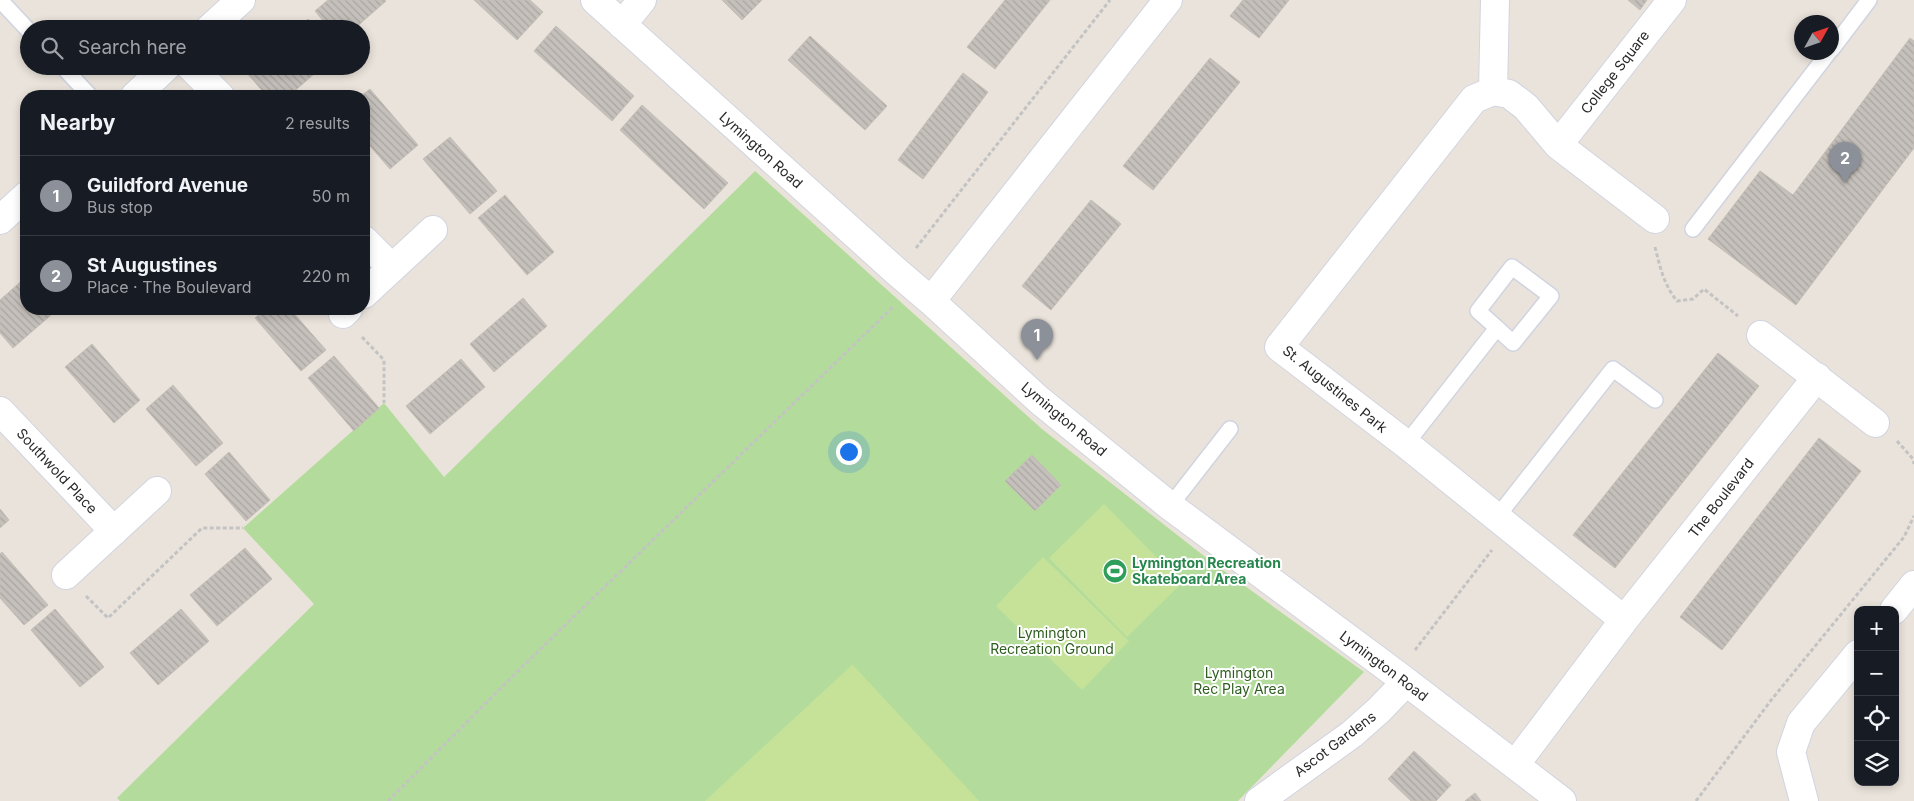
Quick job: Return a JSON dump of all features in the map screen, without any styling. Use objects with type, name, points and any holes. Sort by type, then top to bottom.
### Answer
[{"type":"street","points":[[218,20],[241,0]]},
{"type":"street","name":"Lymington Road","points":[[596,0],[1039,400],[1170,506],[1562,801]]},
{"type":"street","points":[[622,25],[642,0]]},
{"type":"street","points":[[914,286],[1168,0]]},
{"type":"street","points":[[1495,0],[1493,91],[1509,94],[1526,107],[1558,144],[1655,219]]},
{"type":"street","name":"College Square","points":[[1558,144],[1672,0]]},
{"type":"street","points":[[141,90],[157,75]]},
{"type":"street","points":[[199,75],[214,90]]},
{"type":"street","name":"St. Augustines Park","points":[[1493,91],[1474,99],[1279,346],[1406,444],[1624,620]]},
{"type":"street","points":[[0,220],[20,202]]},
{"type":"street","points":[[370,288],[433,230]]},
{"type":"street","points":[[370,246],[392,268]]},
{"type":"street","points":[[1761,335],[1875,423]]},
{"type":"street","name":"The Boulevard","points":[[1624,620],[1817,377]]},
{"type":"street","name":"Southwold Place","points":[[0,411],[114,531]]},
{"type":"street","points":[[66,575],[157,490]]},
{"type":"street","points":[[1897,606],[1914,586]]},
{"type":"street","points":[[1514,765],[1624,620]]},
{"type":"street","points":[[1804,801],[1791,752],[1801,723],[1854,659]]},
{"type":"street","name":"Ascot Gardens","points":[[1259,801],[1352,734],[1379,710],[1401,678]]},
{"type":"lane","points":[[0,0],[20,21]]},
{"type":"lane","points":[[1839,40],[1869,0]]},
{"type":"lane","points":[[1693,229],[1823,60]]},
{"type":"lane","points":[[70,75],[84,90]]},
{"type":"lane","points":[[1512,268],[1550,296],[1513,343],[1496,328],[1478,312],[1512,268]]},
{"type":"lane","points":[[1406,444],[1496,328]]},
{"type":"lane","points":[[1503,522],[1613,369],[1655,400]]},
{"type":"lane","points":[[1170,506],[1230,429]]},
{"type":"path","points":[[388,801],[524,665],[914,286],[1110,0]]},
{"type":"path","points":[[1655,219],[1649,233],[1661,274],[1668,291],[1677,301],[1693,299],[1704,289],[1761,335]]},
{"type":"path","points":[[348,315],[384,360],[384,403]]},
{"type":"path","points":[[1696,801],[1772,699],[1904,537],[1914,516]]},
{"type":"path","points":[[1401,678],[1503,522]]},
{"type":"path","points":[[66,575],[108,618],[202,528],[243,528]]},
{"type":"green space","points":[[755,171],[1042,429],[1213,563],[1364,672],[1238,801],[120,801],[117,798],[314,604],[243,528],[384,403],[444,477]]},
{"type":"green space","name":"Lymington Recreation Skateboard Area","points":[[1104,504],[1182,583],[1127,637],[1049,558]]},
{"type":"green space","name":"Lymington Recreation Ground","points":[[1043,557],[1129,641],[1082,690],[996,606]]},
{"type":"green space","points":[[852,665],[979,801],[705,801]]},
{"type":"building","points":[[328,0],[386,1],[364,20],[322,20],[315,11]]},
{"type":"building","points":[[474,0],[530,0],[543,12],[517,40]]},
{"type":"building","points":[[722,0],[762,0],[742,20]]},
{"type":"building","points":[[1005,0],[1050,0],[995,69],[967,47]]},
{"type":"building","points":[[1243,0],[1289,0],[1259,38],[1230,16]]},
{"type":"building","points":[[1628,0],[1647,0],[1640,10]]},
{"type":"building","points":[[556,26],[634,96],[612,121],[534,51]]},
{"type":"building","points":[[810,36],[887,106],[865,130],[788,60]]},
{"type":"building","points":[[1910,38],[1914,41],[1914,148],[1796,305],[1708,239],[1760,171],[1793,195]]},
{"type":"building","points":[[1210,58],[1240,82],[1153,190],[1123,166]]},
{"type":"building","points":[[963,73],[988,92],[923,179],[898,160]]},
{"type":"building","points":[[249,75],[313,75],[296,90],[262,90]]},
{"type":"building","points":[[370,89],[418,145],[390,169],[370,146]]},
{"type":"building","points":[[642,105],[728,183],[704,209],[620,130]]},
{"type":"building","points":[[450,137],[497,191],[470,214],[423,159]]},
{"type":"building","points":[[505,195],[554,252],[527,275],[478,218]]},
{"type":"building","points":[[1091,200],[1121,224],[1051,310],[1022,286]]},
{"type":"building","points":[[20,282],[20,315],[51,315],[13,348],[0,333],[0,300]]},
{"type":"building","points":[[523,298],[547,326],[494,372],[470,344]]},
{"type":"building","points":[[259,315],[295,315],[326,350],[301,371],[255,318]]},
{"type":"building","points":[[92,344],[140,400],[114,423],[65,367]]},
{"type":"building","points":[[1718,353],[1759,386],[1615,568],[1573,535]]},
{"type":"building","points":[[334,356],[379,408],[354,431],[308,378]]},
{"type":"building","points":[[461,359],[485,387],[430,434],[406,406]]},
{"type":"building","points":[[173,385],[223,443],[196,466],[146,409]]},
{"type":"building","points":[[1819,438],[1861,471],[1722,650],[1680,617]]},
{"type":"building","points":[[229,452],[270,500],[246,521],[205,474]]},
{"type":"building","points":[[1032,455],[1061,485],[1035,511],[1005,481]]},
{"type":"building","points":[[0,509],[9,520],[0,528]]},
{"type":"building","points":[[245,548],[272,579],[217,626],[190,595]]},
{"type":"building","points":[[2,552],[48,605],[24,625],[0,598],[0,554]]},
{"type":"building","points":[[55,609],[104,667],[80,687],[31,630]]},
{"type":"building","points":[[181,609],[209,641],[158,685],[130,653]]},
{"type":"building","points":[[1414,751],[1451,785],[1436,801],[1411,801],[1388,779]]},
{"type":"building","points":[[1475,793],[1481,801],[1465,801]]},
{"type":"place","name":"St Augustines","points":[[1845,183]]},
{"type":"place","name":"Guildford Avenue","points":[[1037,360]]},
{"type":"place","name":"Lymington Recreation Skateboard Area","points":[[1115,571]]},
{"type":"park label","name":"Lymington Rec Play Area","points":[[1239,682]]}]
